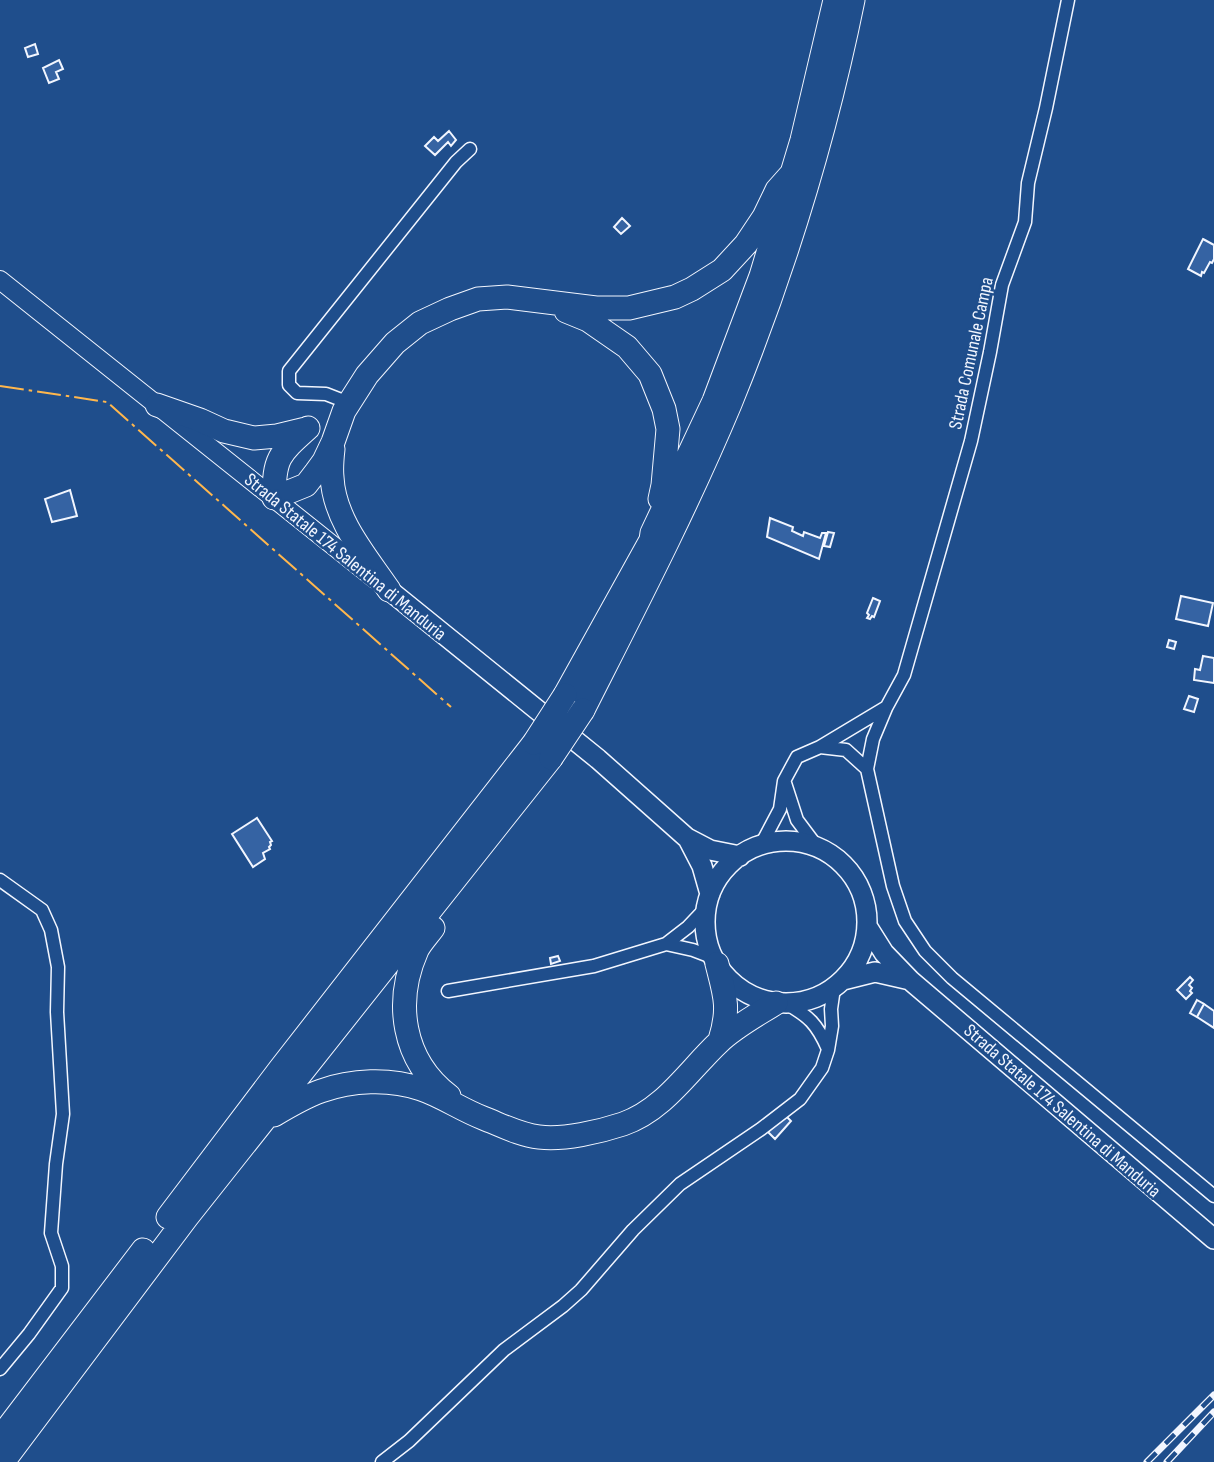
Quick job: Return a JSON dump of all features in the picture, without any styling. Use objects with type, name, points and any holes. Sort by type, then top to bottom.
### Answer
[{"type":"highway","points":[[652,533],[714,401],[761,276],[802,140],[835,0]]},
{"type":"highway","points":[[0,1438],[280,1069],[543,750],[583,710],[669,541],[734,392],[779,273],[821,136],[853,0]]},
{"type":"highway","points":[[346,407],[308,428],[279,458],[274,475],[274,498],[306,485],[324,461],[346,407],[367,375],[395,343],[419,323],[478,299],[507,297],[596,308],[629,309],[675,297],[722,270],[746,244],[764,217],[777,190],[793,172]]},
{"type":"highway","points":[[3,1462],[187,1217],[478,849],[543,750],[565,695],[651,540],[663,485],[668,429],[664,409],[650,374],[627,347],[589,320],[547,302]]},
{"type":"highway","points":[[157,405],[224,431],[254,438],[277,436],[308,428]]},
{"type":"highway","points":[[333,442],[331,477],[345,524],[389,590]]},
{"type":"highway","points":[[470,1113],[433,1084],[414,1053],[404,1022],[405,985],[418,948],[456,896],[478,849]]},
{"type":"highway","points":[[715,961],[727,1002],[726,1022],[720,1040]]},
{"type":"highway","points":[[262,1122],[322,1090],[358,1082],[394,1083],[421,1089],[470,1113],[539,1137],[576,1136],[625,1123],[658,1105],[720,1040],[781,1003]]},
{"type":"main road","name":"Strada Statale 174 Salentina di Manduria","points":[[0,279],[597,759],[687,838],[710,850],[740,856]]},
{"type":"main road","name":"Strada Statale 174 Salentina di Manduria","points":[[687,838],[702,866],[708,901]]},
{"type":"main road","points":[[799,842],[818,848],[835,857],[849,871],[860,888],[866,906],[864,946],[856,964],[839,984],[806,1001],[781,1003],[762,999],[742,990],[725,976],[715,961],[705,925],[708,901],[722,873],[740,856],[761,845],[799,842]]},
{"type":"main road","name":"Strada Statale 174 Salentina di Manduria","points":[[867,926],[884,953],[911,981],[1214,1239]]},
{"type":"main road","name":"Strada Statale 174 Salentina di Manduria","points":[[839,984],[875,972],[911,981]]},
{"type":"street","name":"Strada Comunale Campa","points":[[867,769],[873,739],[904,675],[971,441],[1002,285],[1025,222],[1028,183],[1068,0]]},
{"type":"street","points":[[346,407],[326,394],[297,393],[289,385],[289,371],[456,162],[470,149]]},
{"type":"street","points":[[761,845],[779,809],[784,781],[797,757],[820,747],[886,708]]},
{"type":"street","points":[[820,747],[846,750],[867,769],[893,886],[905,921],[925,951],[952,978],[1214,1196]]},
{"type":"street","points":[[784,781],[797,820],[818,848]]},
{"type":"street","points":[[0,880],[42,909],[51,930],[58,967],[57,1012],[63,1114],[51,1233],[62,1266],[62,1288],[0,1368]]},
{"type":"street","points":[[448,991],[594,966],[666,944],[688,927],[708,901]]},
{"type":"street","points":[[666,944],[693,950],[715,961]]},
{"type":"street","points":[[382,1462],[409,1441],[504,1350],[581,1290],[633,1230],[680,1184],[800,1099],[822,1068],[832,1026],[831,1009],[839,984]]},
{"type":"street","points":[[781,1003],[805,1014],[820,1032],[828,1049]]},
{"type":"building","points":[[35,44],[38,54],[28,57],[25,48]]},
{"type":"building","points":[[59,60],[63,69],[56,72],[59,79],[49,83],[43,68]]},
{"type":"building","points":[[449,131],[456,140],[451,146],[448,142],[435,155],[425,146],[434,137],[438,141]]},
{"type":"building","points":[[622,218],[630,226],[621,234],[614,227]]},
{"type":"building","points":[[1203,239],[1214,245],[1214,259],[1201,276],[1188,269]]},
{"type":"building","points":[[70,490],[77,516],[52,522],[45,499]]},
{"type":"building","points":[[770,518],[793,527],[792,531],[803,536],[804,532],[820,538],[822,533],[826,533],[819,559],[767,537]]},
{"type":"building","points":[[828,532],[834,533],[830,547],[824,546]]},
{"type":"building","points":[[1181,596],[1213,603],[1208,626],[1176,619]]},
{"type":"building","points":[[873,598],[880,601],[874,617],[870,619],[867,618],[867,613]]},
{"type":"building","points":[[1169,640],[1176,642],[1174,649],[1167,647]]},
{"type":"building","points":[[1203,656],[1214,658],[1214,683],[1194,680],[1195,669],[1200,670]]},
{"type":"building","points":[[1189,696],[1198,699],[1194,712],[1184,709]]},
{"type":"building","points":[[257,818],[272,841],[270,849],[263,853],[265,859],[253,867],[232,834]]},
{"type":"building","points":[[558,956],[560,961],[551,964],[550,958]]},
{"type":"building","points":[[1190,977],[1193,980],[1189,985],[1192,993],[1186,999],[1177,990]]},
{"type":"building","points":[[1197,1000],[1204,1004],[1197,1017],[1190,1013]]},
{"type":"building","points":[[1204,1004],[1214,1011],[1214,1028],[1197,1017]]},
{"type":"building","points":[[785,1115],[791,1121],[775,1139],[768,1132]]},
{"type":"railway","points":[[1147,1462],[1214,1395]]},
{"type":"railway","points":[[1167,1462],[1214,1412]]},
{"type":"power","points":[[0,386],[107,402],[451,707]]}]
